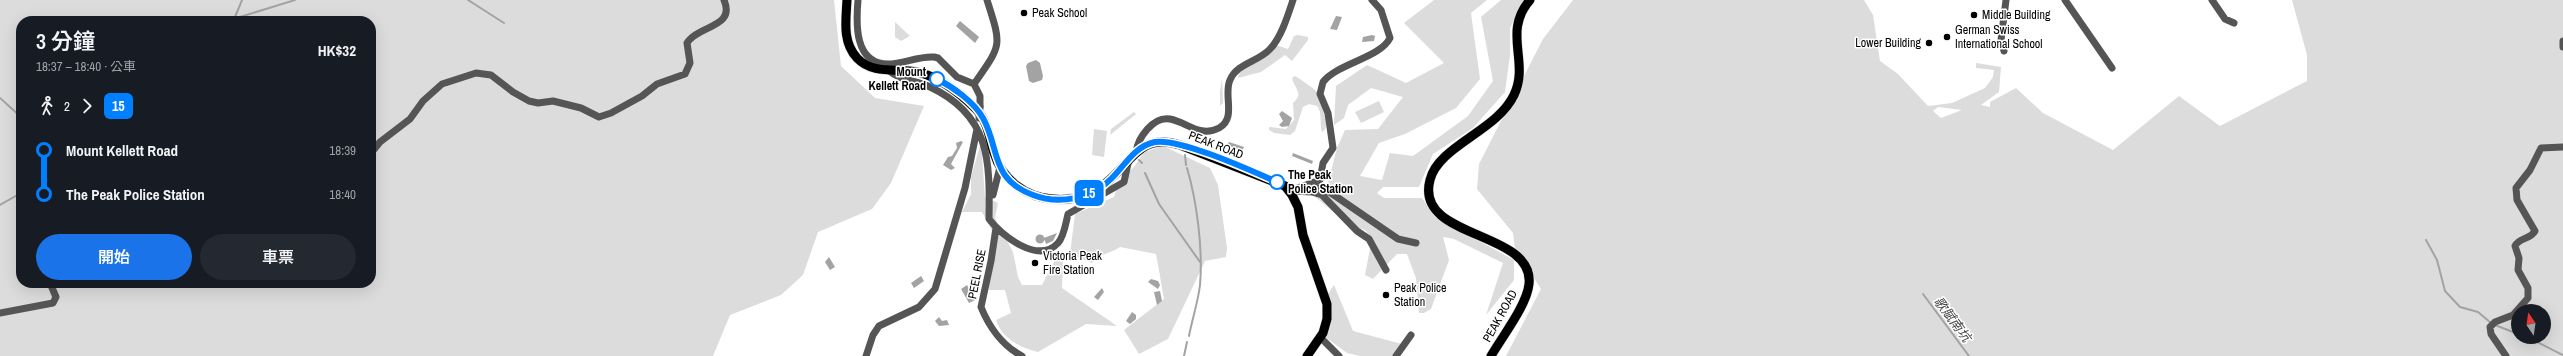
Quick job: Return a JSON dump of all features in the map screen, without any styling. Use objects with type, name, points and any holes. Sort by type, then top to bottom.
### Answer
[{"type":"main road","name":"PEAK ROAD","points":[[847,0],[847,36],[851,49],[867,66],[888,67],[933,77],[964,98],[983,118],[1000,168],[1011,181],[1027,193],[1045,199],[1064,200],[1083,196],[1102,186],[1133,155],[1155,142],[1175,143],[1269,178],[1290,191]]},
{"type":"main road","name":"PEAK ROAD","points":[[1491,356],[1526,296],[1529,282],[1527,269],[1513,253],[1442,216],[1431,202],[1429,185],[1433,171],[1440,161],[1497,118],[1514,96],[1520,74],[1516,41],[1517,26],[1522,12],[1530,0]]},
{"type":"main road","points":[[1290,191],[1298,207],[1305,240],[1326,299],[1327,318],[1321,338],[1307,356]]},
{"type":"street","points":[[376,146],[410,119],[423,101],[442,84],[479,73],[493,76],[513,92],[529,101],[538,103],[553,101],[581,108],[595,116],[608,115],[642,96],[657,84],[685,74],[690,63],[687,48],[688,41],[697,33],[723,20],[727,10],[724,0]]},
{"type":"street","points":[[858,0],[858,40],[870,58],[888,67],[893,75],[921,83],[942,93],[966,111],[978,127],[989,168],[989,218],[996,228],[1010,241],[1024,247],[1042,250],[1056,246],[1060,242],[1068,214],[1124,182],[1133,155],[1143,134],[1163,120],[1170,119],[1203,130],[1215,129],[1222,126],[1229,114],[1228,90],[1231,79],[1238,69],[1272,48],[1293,0]]},
{"type":"street","points":[[974,84],[998,45],[998,34],[987,0]]},
{"type":"street","points":[[1290,191],[1321,178],[1323,163],[1334,144],[1328,127],[1328,110],[1320,94],[1321,85],[1326,79],[1386,46],[1390,38],[1381,10],[1372,0]]},
{"type":"street","points":[[2004,51],[2001,40],[2006,0]]},
{"type":"street","points":[[2065,0],[2112,68]]},
{"type":"street","points":[[2212,0],[2225,19],[2234,23]]},
{"type":"street","points":[[2563,41],[2563,47]]},
{"type":"street","points":[[866,356],[873,335],[878,326],[915,310],[926,301],[935,289],[965,188],[978,127],[980,106],[980,96],[974,84],[957,77],[938,58],[934,57],[888,67]]},
{"type":"street","points":[[2506,356],[2491,334],[2490,327],[2495,322],[2511,317],[2527,300],[2529,290],[2518,270],[2519,258],[2515,246],[2518,241],[2531,236],[2535,231],[2517,200],[2516,188],[2530,170],[2540,149],[2563,147]]},
{"type":"street","points":[[989,211],[1000,168]]},
{"type":"street","points":[[1309,184],[1331,193],[1398,239],[1416,244]]},
{"type":"street","points":[[1290,191],[1312,192],[1322,195],[1368,239],[1386,270]]},
{"type":"street","name":"PEEL RISE","points":[[996,228],[992,261],[981,306],[1006,346],[1022,356]]},
{"type":"street","points":[[0,313],[53,303],[56,297],[52,288]]},
{"type":"street","points":[[1396,356],[1411,335]]},
{"type":"street","points":[[1321,338],[1339,356]]},
{"type":"shaded area","points":[[0,0],[834,0],[841,66],[875,98],[924,106],[891,183],[872,209],[818,232],[803,275],[781,295],[730,315],[713,356],[0,356]]},
{"type":"shaded area","points":[[1434,0],[1487,0],[1471,13],[1480,79],[1456,108],[1405,134],[1379,143],[1360,176],[1382,180],[1390,153],[1413,156],[1468,116],[1493,81],[1481,17],[1501,0],[1524,0],[1510,28],[1510,55],[1505,92],[1473,128],[1433,154],[1419,187],[1383,187],[1377,193],[1384,198],[1422,198],[1435,217],[1514,260],[1514,280],[1486,315],[1503,263],[1454,239],[1443,237],[1449,260],[1431,309],[1424,313],[1419,313],[1416,278],[1407,254],[1397,254],[1373,279],[1365,275],[1372,238],[1365,230],[1351,226],[1314,196],[1328,183],[1337,148],[1345,130],[1378,129],[1403,97],[1371,88],[1348,105],[1344,118],[1334,125],[1336,86],[1367,65],[1406,83],[1444,63],[1404,23]]},
{"type":"shaded area","points":[[1573,0],[1864,0],[1873,15],[1880,61],[1898,74],[1928,106],[1952,103],[1985,88],[1993,77],[1994,70],[1976,68],[1976,63],[2001,67],[1999,92],[1981,105],[1990,107],[1990,102],[2016,88],[2043,113],[2113,150],[2179,96],[2220,126],[2307,81],[2307,55],[2292,0],[2563,0],[2563,356],[1506,356],[1541,289],[1515,249],[1513,233],[1477,189],[1479,164],[1543,39]],"holes":[[[1938,107],[1962,110],[1941,118],[1933,111]]]},
{"type":"shaded area","points":[[1336,16],[1342,17],[1337,30],[1330,29]]},
{"type":"shaded area","points":[[960,21],[979,37],[975,43],[956,26]]},
{"type":"shaded area","points":[[895,22],[910,36],[901,41],[895,37]]},
{"type":"shaded area","points":[[1298,35],[1308,37],[1308,40],[1292,61],[1285,55],[1261,72],[1238,78],[1239,71],[1276,45],[1288,49],[1294,36]]},
{"type":"shaded area","points":[[1372,35],[1375,36],[1374,41],[1362,42],[1363,37]]},
{"type":"shaded area","points":[[1036,60],[1040,63],[1043,76],[1042,80],[1033,83],[1029,81],[1026,66],[1028,63]]},
{"type":"shaded area","points":[[1295,76],[1316,91],[1322,100],[1326,112],[1327,124],[1322,132],[1319,109],[1317,106],[1309,104],[1303,107],[1295,131],[1290,135],[1274,133],[1269,130],[1269,127],[1286,129],[1294,120],[1293,103],[1298,97],[1298,91],[1292,78]]},
{"type":"shaded area","points":[[1222,79],[1223,103],[1220,106],[1220,91]]},
{"type":"shaded area","points":[[1379,101],[1384,112],[1361,123],[1355,112]]},
{"type":"shaded area","points":[[1282,111],[1292,118],[1289,126],[1282,127],[1279,125],[1283,121],[1279,114]]},
{"type":"shaded area","points":[[1134,112],[1136,114],[1110,135],[1111,129]]},
{"type":"shaded area","points":[[1094,129],[1107,131],[1104,157],[1092,155]]},
{"type":"shaded area","points":[[961,141],[963,142],[951,164],[955,168],[951,170],[943,165],[948,157],[952,156],[957,148],[956,143]]},
{"type":"shaded area","points":[[981,142],[985,197],[998,203],[995,218],[1013,252],[1018,277],[1022,285],[1042,285],[1055,260],[1063,262],[1062,288],[1117,326],[1086,324],[1038,352],[1018,345],[1007,337],[999,327],[996,320],[1011,313],[1005,290],[989,290],[988,265],[992,231],[982,212],[962,212],[971,194],[971,177]]},
{"type":"shaded area","points":[[1229,142],[1244,147],[1242,151],[1227,145]]},
{"type":"shaded area","points":[[1163,146],[1210,168],[1218,185],[1227,248],[1226,257],[1205,261],[1168,339],[1139,354],[1124,330],[1164,299],[1156,254],[1120,247],[1098,257],[1092,263],[1070,254],[1075,214],[1114,197],[1119,181],[1134,167],[1144,152]]},
{"type":"shaded area","points":[[1293,153],[1313,161],[1312,164],[1292,156]]},
{"type":"shaded area","points":[[1057,233],[1053,241],[1046,244],[1044,238]]},
{"type":"shaded area","points":[[1040,234],[1045,239],[1040,244],[1035,239]]},
{"type":"shaded area","points":[[829,257],[835,267],[830,270],[825,262]]},
{"type":"shaded area","points":[[921,276],[924,281],[914,288],[911,283]]},
{"type":"shaded area","points":[[1151,279],[1158,281],[1160,285],[1158,289],[1148,282]]},
{"type":"shaded area","points":[[967,285],[975,300],[969,303],[961,289]]},
{"type":"shaded area","points":[[1334,285],[1353,331],[1402,344],[1392,356],[1360,356],[1347,353],[1324,336],[1328,294]]},
{"type":"shaded area","points":[[1102,288],[1104,292],[1098,300],[1094,297]]},
{"type":"shaded area","points":[[1160,291],[1162,301],[1157,305],[1154,292]]},
{"type":"shaded area","points":[[1132,312],[1136,315],[1136,319],[1130,324],[1126,321]]},
{"type":"shaded area","points":[[939,317],[942,321],[947,320],[949,325],[939,326],[935,321]]},
{"type":"waterway","points":[[235,16],[242,0]]},
{"type":"waterway","points":[[243,16],[295,0]]},
{"type":"waterway","points":[[468,0],[504,23]]},
{"type":"waterway","points":[[0,98],[16,112]]},
{"type":"waterway","points":[[1185,155],[1186,165]]},
{"type":"waterway","points":[[1139,160],[1142,163]]},
{"type":"waterway","points":[[1187,168],[1194,196],[1201,256],[1200,285],[1189,336]]},
{"type":"waterway","points":[[1145,173],[1159,204],[1200,262]]},
{"type":"waterway","points":[[0,205],[16,196]]},
{"type":"waterway","points":[[2426,240],[2437,260],[2445,291],[2460,307],[2478,312],[2491,323]]},
{"type":"waterway","name":"歌賦南坑","points":[[1923,294],[1969,356]]},
{"type":"waterway","points":[[2495,325],[2511,331]]},
{"type":"waterway","points":[[1184,356],[1187,342]]},
{"type":"waterway","points":[[2541,344],[2563,355]]},
{"type":"bus line","name":"15","points":[[937,79],[964,98],[983,118],[1000,168],[1011,181],[1027,193],[1045,199],[1064,200],[1077,198],[1098,189],[1112,178],[1139,149],[1155,142],[1170,142],[1180,145],[1277,182]]},
{"type":"place","name":"Peak School","points":[[1024,13]]},
{"type":"place","name":"Middle Building","points":[[1974,15]]},
{"type":"place","name":"German Swiss International School","points":[[1947,37]]},
{"type":"place","name":"Lower Building","points":[[1929,43]]},
{"type":"place","name":"Mount Kellett Road","points":[[937,79]]},
{"type":"place","name":"The Peak Police Station","points":[[1277,182]]},
{"type":"place","name":"Victoria Peak Fire Station","points":[[1035,263]]},
{"type":"place","name":"Peak Police Station","points":[[1386,295]]}]
